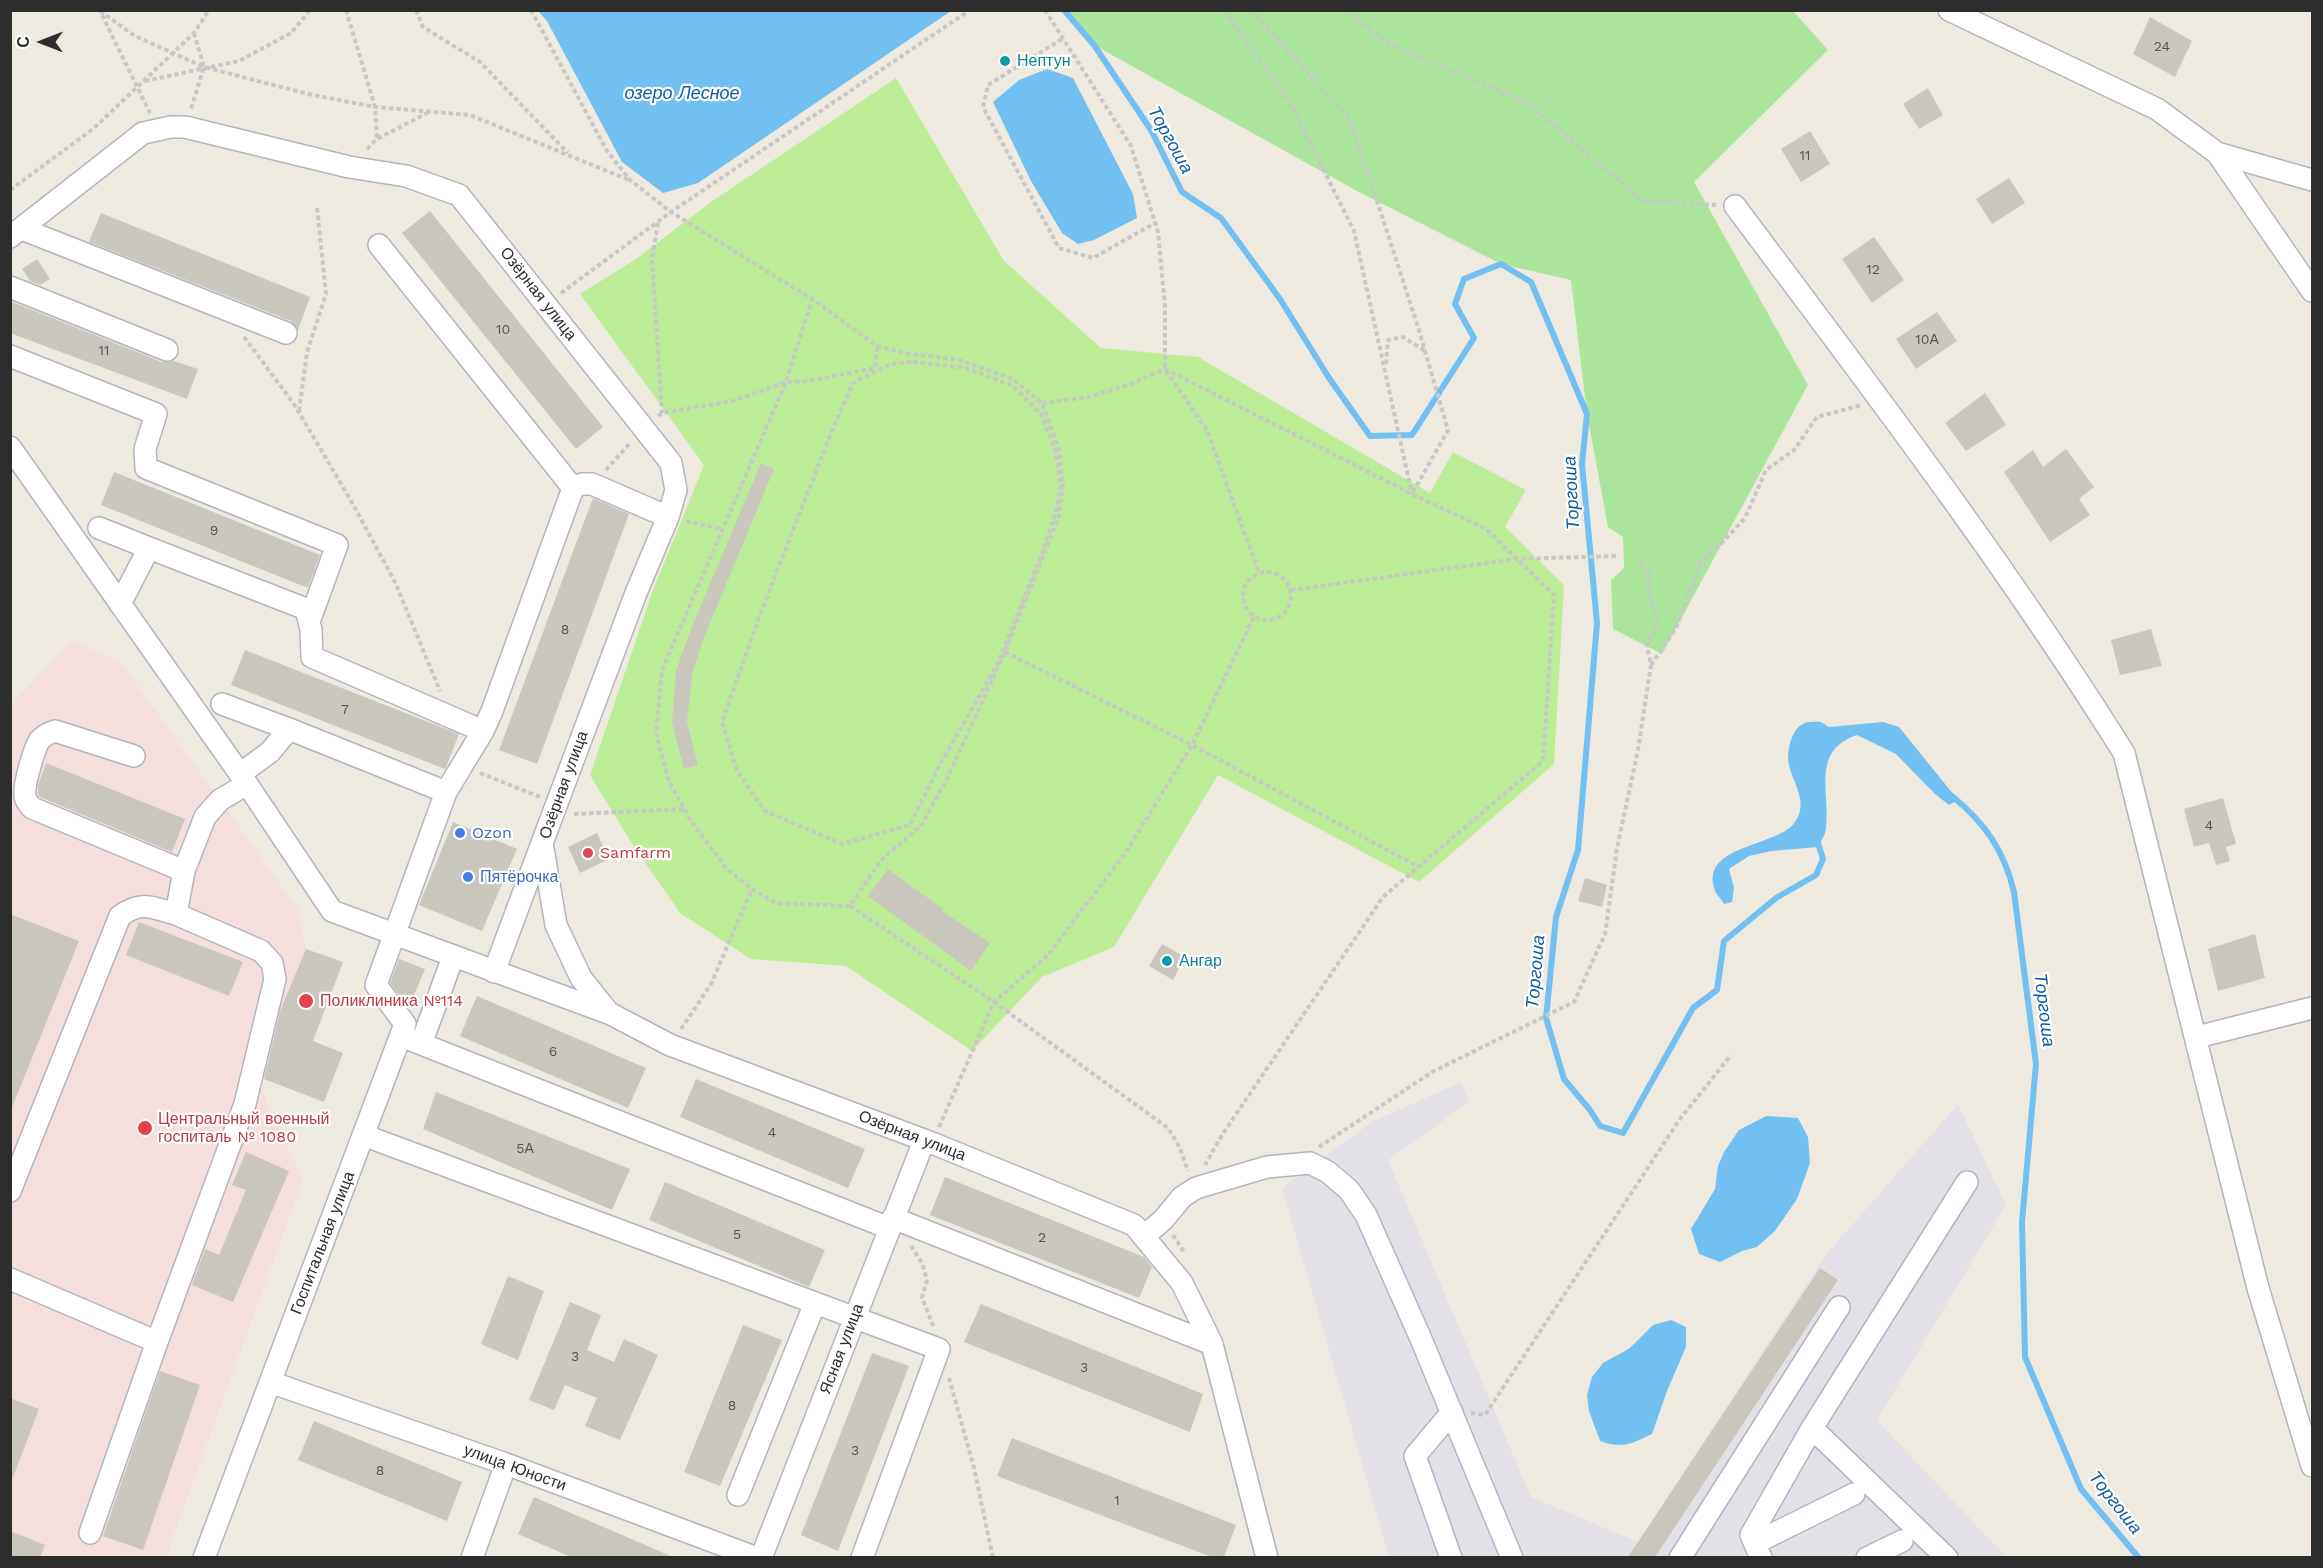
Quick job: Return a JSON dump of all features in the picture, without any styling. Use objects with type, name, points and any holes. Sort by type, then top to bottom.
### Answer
[{"type":"street","points":[[1949,10],[2157,109],[2217,153],[2313,291]]},
{"type":"street","name":"Озёрная улица","points":[[16,233],[143,134],[159,129],[185,127],[350,167],[406,176],[459,195],[671,463],[676,490],[668,517],[636,593],[542,843],[556,925],[581,978],[609,1013],[670,1045],[930,1136],[1134,1225],[1182,1283],[1212,1344],[1267,1557]]},
{"type":"street","points":[[2217,153],[2313,180]]},
{"type":"street","points":[[1735,206],[1956,502],[2090,698],[2124,753],[2197,1037],[2258,1288],[2313,1466]]},
{"type":"street","points":[[16,233],[286,333]]},
{"type":"street","points":[[379,245],[583,486],[668,517]]},
{"type":"street","points":[[10,287],[167,350]]},
{"type":"street","points":[[12,361],[156,414],[145,449],[146,468],[337,545],[309,622]]},
{"type":"street","points":[[10,447],[243,779],[332,911],[609,1013]]},
{"type":"street","points":[[583,486],[492,711],[483,731],[446,792],[376,984],[405,1024],[401,1036],[1212,1344]]},
{"type":"street","points":[[99,528],[306,609],[312,657],[452,720],[483,731]]},
{"type":"street","points":[[120,604],[149,548]]},
{"type":"street","points":[[222,704],[446,792]]},
{"type":"street","points":[[176,914],[184,871],[205,817],[270,752],[289,729]]},
{"type":"street","points":[[134,756],[55,731],[50,733],[44,736],[36,748],[24,793],[26,801],[32,808],[184,871]]},
{"type":"street","points":[[494,972],[542,843]]},
{"type":"street","points":[[10,1191],[120,916],[142,905],[176,914],[261,951],[272,963],[275,979],[245,1104],[157,1342],[90,1533]]},
{"type":"street","points":[[421,1044],[453,957]]},
{"type":"street","points":[[2197,1037],[2313,1008]]},
{"type":"street","name":"Госпитальная улица","points":[[204,1557],[401,1036]]},
{"type":"street","points":[[363,1135],[939,1349],[862,1557]]},
{"type":"street","name":"Ясная улица","points":[[759,1557],[854,1318],[930,1136]]},
{"type":"street","points":[[1144,1236],[1163,1220],[1182,1197],[1196,1188],[1267,1167],[1310,1163],[1328,1172],[1349,1190],[1366,1215],[1512,1557]]},
{"type":"street","points":[[1854,1494],[1758,1550],[1751,1535],[1812,1428],[1967,1182]]},
{"type":"street","points":[[10,1279],[157,1342]]},
{"type":"street","points":[[738,1495],[815,1303]]},
{"type":"street","points":[[1680,1557],[1839,1307]]},
{"type":"street","name":"улица Юности","points":[[270,1382],[506,1464],[759,1557]]},
{"type":"street","points":[[1451,1557],[1415,1456],[1452,1412]]},
{"type":"street","points":[[1812,1428],[1947,1557]]},
{"type":"street","points":[[472,1557],[506,1464]]},
{"type":"street","points":[[1867,1557],[1902,1541]]},
{"type":"path","points":[[10,190],[93,129],[194,33],[209,10]]},
{"type":"path","points":[[144,81],[239,60],[291,33],[310,10]]},
{"type":"path","points":[[346,10],[375,107],[376,139]]},
{"type":"path","points":[[416,10],[423,27],[480,62],[570,156]]},
{"type":"path","points":[[531,10],[607,151],[630,180],[671,212],[812,299],[877,346],[904,353],[959,360],[1013,379],[1042,403],[1059,450],[1063,484],[1059,516],[1005,652],[947,779],[921,826],[881,860],[850,906]]},
{"type":"path","points":[[546,304],[671,212],[970,10]]},
{"type":"path","points":[[1045,10],[1131,146],[1158,232],[1165,306],[1165,369],[1207,430],[1259,573]]},
{"type":"path","points":[[1224,10],[1291,104],[1354,231],[1412,494]]},
{"type":"path","points":[[1251,10],[1351,121],[1448,430],[1412,494]]},
{"type":"path","points":[[1344,10],[1389,44],[1526,102],[1643,201],[1735,206]]},
{"type":"path","points":[[100,11],[135,36],[204,67],[308,94],[375,107],[470,115],[630,180]]},
{"type":"path","points":[[100,11],[159,129]]},
{"type":"path","points":[[185,127],[204,67],[194,33]]},
{"type":"path","points":[[1062,39],[988,85],[983,107],[1059,248],[1093,258],[1155,223]]},
{"type":"path","points":[[350,167],[376,139],[430,111]]},
{"type":"path","points":[[299,412],[307,352],[326,294],[317,207]]},
{"type":"path","points":[[659,222],[652,259],[662,413]]},
{"type":"path","points":[[812,299],[786,382],[662,670],[656,733],[669,782],[684,809],[726,868],[752,889],[776,903],[850,906],[994,1002],[1168,1128],[1180,1148],[1196,1188]]},
{"type":"path","points":[[222,309],[299,412],[395,582],[452,720]]},
{"type":"path","points":[[1386,370],[1388,340],[1403,337],[1425,351]]},
{"type":"path","points":[[583,486],[662,413],[734,401],[786,382],[809,381],[874,368],[877,346]]},
{"type":"path","points":[[913,362],[966,368],[1013,386],[1041,414],[1055,451],[1060,486],[1055,514],[1044,548],[997,665],[938,768],[910,825],[842,844],[765,811],[737,771],[722,722],[763,606],[853,383],[890,364],[913,362]]},
{"type":"path","points":[[1042,403],[1089,397],[1131,384],[1165,369]]},
{"type":"path","points":[[1165,369],[1486,529],[1554,595],[1543,760],[1383,897],[1204,1165]]},
{"type":"path","points":[[1651,665],[1676,628],[1701,561],[1722,543],[1745,518],[1766,470],[1794,450],[1817,417],[1881,401]]},
{"type":"path","points":[[668,517],[721,529]]},
{"type":"path","points":[[1291,590],[1517,559],[1617,556]]},
{"type":"path","points":[[1294,1164],[1432,1072],[1574,1002],[1605,934],[1617,848],[1638,750],[1651,665],[1647,646],[1657,617],[1649,594],[1648,572],[1644,572],[1641,565],[1643,561]]},
{"type":"path","points":[[1259,573],[1275,573],[1288,583],[1291,590],[1291,598],[1285,613],[1270,620],[1254,617],[1244,605],[1242,597],[1246,582],[1259,573]]},
{"type":"path","points":[[930,1136],[994,1002],[1047,956],[1124,855],[1192,746],[1254,617]]},
{"type":"path","points":[[1005,652],[1192,746],[1419,867]]},
{"type":"path","points":[[462,765],[540,798]]},
{"type":"path","points":[[571,814],[684,809]]},
{"type":"path","points":[[670,1045],[711,984],[752,889]]},
{"type":"path","points":[[1452,1412],[1485,1414],[1680,1119],[1731,1056]]},
{"type":"path","points":[[895,1223],[922,1263],[927,1280],[922,1298],[937,1336],[939,1349],[963,1423],[993,1557]]},
{"type":"shaded area","name":"Центральный военный госпиталь № 1080","points":[[71,641],[120,661],[298,909],[306,949],[255,1075],[303,1180],[166,1557],[11,1557],[10,706]]},
{"type":"shaded area","points":[[1461,1082],[1469,1102],[1388,1160],[1531,1497],[1638,1542],[1825,1256],[1958,1104],[2006,1205],[1877,1420],[2006,1557],[1389,1557],[1282,1188],[1372,1122]]},
{"type":"green space","points":[[1065,11],[1793,11],[1828,50],[1694,182],[1808,385],[1662,654],[1613,629],[1611,580],[1624,568],[1623,537],[1608,527],[1587,414],[1571,280],[1501,264],[1357,191],[1094,45]]},
{"type":"green space","points":[[896,78],[1004,261],[1101,348],[1198,357],[1430,493],[1453,452],[1526,490],[1505,527],[1564,585],[1554,764],[1419,882],[1218,775],[1114,947],[1042,977],[972,1051],[846,966],[751,959],[680,913],[631,842],[590,775],[653,590],[704,465],[580,294],[636,259],[711,202]]},
{"type":"water","name":"озеро Лесное","points":[[538,11],[951,11],[698,183],[663,193],[622,162],[547,21]]},
{"type":"water","points":[[1047,69],[1073,78],[1133,194],[1137,218],[1094,240],[1078,244],[1062,233],[1031,181],[993,102],[1019,80]]},
{"type":"water","points":[[1821,722],[1829,727],[1883,722],[1899,727],[1958,800],[1949,805],[1896,754],[1857,735],[1842,742],[1833,751],[1828,762],[1826,829],[1819,847],[1771,851],[1749,856],[1729,869],[1734,888],[1732,902],[1724,904],[1714,888],[1713,874],[1719,863],[1730,854],[1786,830],[1799,815],[1801,808],[1799,793],[1788,760],[1790,742],[1795,731],[1803,724]]},
{"type":"water","points":[[1766,1116],[1798,1118],[1808,1137],[1810,1163],[1797,1199],[1775,1231],[1757,1247],[1742,1251],[1720,1262],[1699,1254],[1691,1229],[1715,1189],[1718,1166],[1724,1152],[1739,1130]]},
{"type":"water","points":[[1671,1320],[1686,1327],[1686,1347],[1652,1434],[1621,1445],[1600,1441],[1589,1411],[1587,1395],[1592,1377],[1603,1363],[1630,1348],[1653,1325]]},
{"type":"building","points":[[2150,17],[2192,41],[2175,77],[2133,54]]},
{"type":"building","points":[[1928,88],[1943,115],[1919,129],[1903,104]]},
{"type":"building","points":[[1810,131],[1830,164],[1801,182],[1781,149]]},
{"type":"building","points":[[2009,178],[2025,203],[1992,224],[1976,199]]},
{"type":"building","points":[[430,211],[603,427],[576,449],[402,233]]},
{"type":"building","points":[[101,213],[310,297],[298,330],[291,321],[89,242]]},
{"type":"building","points":[[1874,237],[1904,280],[1872,303],[1842,259]]},
{"type":"building","points":[[37,259],[50,279],[40,285],[30,281],[22,269]]},
{"type":"building","points":[[10,301],[162,362],[174,361],[198,369],[187,399],[10,333]]},
{"type":"building","points":[[1937,312],[1957,341],[1916,369],[1896,339]]},
{"type":"building","points":[[1985,393],[2006,425],[1966,451],[1945,423]]},
{"type":"building","points":[[2066,449],[2094,487],[2079,499],[2090,515],[2050,542],[2004,472],[2033,450],[2043,467]]},
{"type":"building","points":[[761,463],[774,469],[703,640],[692,674],[687,722],[698,765],[684,769],[672,722],[676,671],[689,634]]},
{"type":"building","points":[[114,472],[320,555],[308,588],[101,505]]},
{"type":"building","points":[[593,498],[629,514],[537,764],[499,750]]},
{"type":"building","points":[[2151,629],[2162,666],[2120,675],[2111,640]]},
{"type":"building","points":[[245,650],[459,734],[445,769],[231,685]]},
{"type":"building","points":[[46,763],[185,819],[172,852],[40,797],[38,786]]},
{"type":"building","points":[[2223,798],[2236,844],[2226,847],[2230,861],[2216,865],[2209,843],[2194,847],[2184,809]]},
{"type":"building","name":"Пятёрочка","points":[[453,822],[517,849],[482,931],[419,905]]},
{"type":"building","name":"Samfarm","points":[[597,833],[609,859],[580,873],[568,847]]},
{"type":"building","points":[[888,869],[943,909],[942,911],[990,943],[971,971],[868,896]]},
{"type":"building","points":[[1585,878],[1607,885],[1602,907],[1578,901]]},
{"type":"building","points":[[10,914],[79,941],[11,1110],[10,1110]]},
{"type":"building","points":[[139,922],[243,962],[229,996],[126,955]]},
{"type":"building","points":[[2255,934],[2265,978],[2218,991],[2208,949]]},
{"type":"building","name":"Ангар","points":[[1162,944],[1185,957],[1173,980],[1149,966]]},
{"type":"building","name":"Поликлиника №114","points":[[306,949],[343,962],[313,1041],[343,1053],[324,1102],[264,1079],[280,1011]]},
{"type":"building","points":[[399,959],[425,969],[412,1000],[399,995],[390,983]]},
{"type":"building","points":[[477,996],[646,1068],[628,1108],[460,1036]]},
{"type":"building","points":[[696,1079],[865,1149],[848,1188],[680,1117]]},
{"type":"building","points":[[436,1092],[630,1169],[612,1210],[423,1129]]},
{"type":"building","points":[[246,1152],[289,1171],[233,1302],[192,1285],[205,1249],[219,1255],[246,1190],[232,1185]]},
{"type":"building","points":[[945,1177],[1144,1257],[1152,1267],[1139,1298],[930,1215]]},
{"type":"building","points":[[665,1182],[825,1250],[809,1287],[649,1220]]},
{"type":"building","points":[[1820,1268],[1838,1280],[1655,1557],[1628,1557]]},
{"type":"building","points":[[508,1276],[544,1291],[518,1360],[481,1344]]},
{"type":"building","points":[[570,1302],[601,1315],[587,1350],[614,1362],[624,1339],[658,1355],[620,1440],[585,1426],[597,1398],[565,1385],[554,1410],[529,1400]]},
{"type":"building","points":[[981,1304],[1203,1394],[1190,1432],[964,1342]]},
{"type":"building","points":[[743,1325],[782,1340],[720,1486],[684,1472]]},
{"type":"building","points":[[872,1353],[909,1366],[838,1551],[801,1535]]},
{"type":"building","points":[[160,1371],[200,1385],[143,1550],[103,1536]]},
{"type":"building","points":[[10,1398],[39,1409],[12,1480],[10,1480]]},
{"type":"building","points":[[314,1421],[462,1482],[447,1521],[298,1460]]},
{"type":"building","points":[[1012,1438],[1236,1525],[1224,1557],[1212,1557],[997,1476]]},
{"type":"building","points":[[534,1497],[673,1557],[571,1557],[518,1534]]},
{"type":"building","points":[[10,1531],[45,1545],[40,1557],[10,1557]]},
{"type":"waterway","name":"Торгоша","points":[[1064,10],[1094,45],[1151,130],[1182,192],[1221,218],[1280,299],[1329,378],[1370,436],[1412,435],[1474,338],[1455,304],[1464,279],[1501,264],[1531,282],[1587,414],[1582,464],[1597,623],[1578,850],[1556,917],[1546,1018],[1564,1079],[1600,1126],[1623,1133],[1693,1008],[1717,990],[1724,941],[1776,898],[1816,875],[1823,859],[1817,840]]},
{"type":"waterway","name":"Торгоша","points":[[1952,796],[1974,816],[1992,838],[2005,863],[2014,892],[2036,1064],[2022,1222],[2025,1357],[2081,1489],[2139,1558]]},
{"type":"place","name":"Нептун","points":[[1005,61]]},
{"type":"place","name":"Ozon","points":[[460,833]]},
{"type":"place","name":"Samfarm","points":[[588,853]]},
{"type":"place","name":"Пятёрочка","points":[[468,877]]},
{"type":"place","name":"Ангар","points":[[1167,961]]},
{"type":"place","name":"Поликлиника №114","points":[[306,1001]]},
{"type":"place","name":"Центральный военный госпиталь № 1080","points":[[145,1128]]}]
